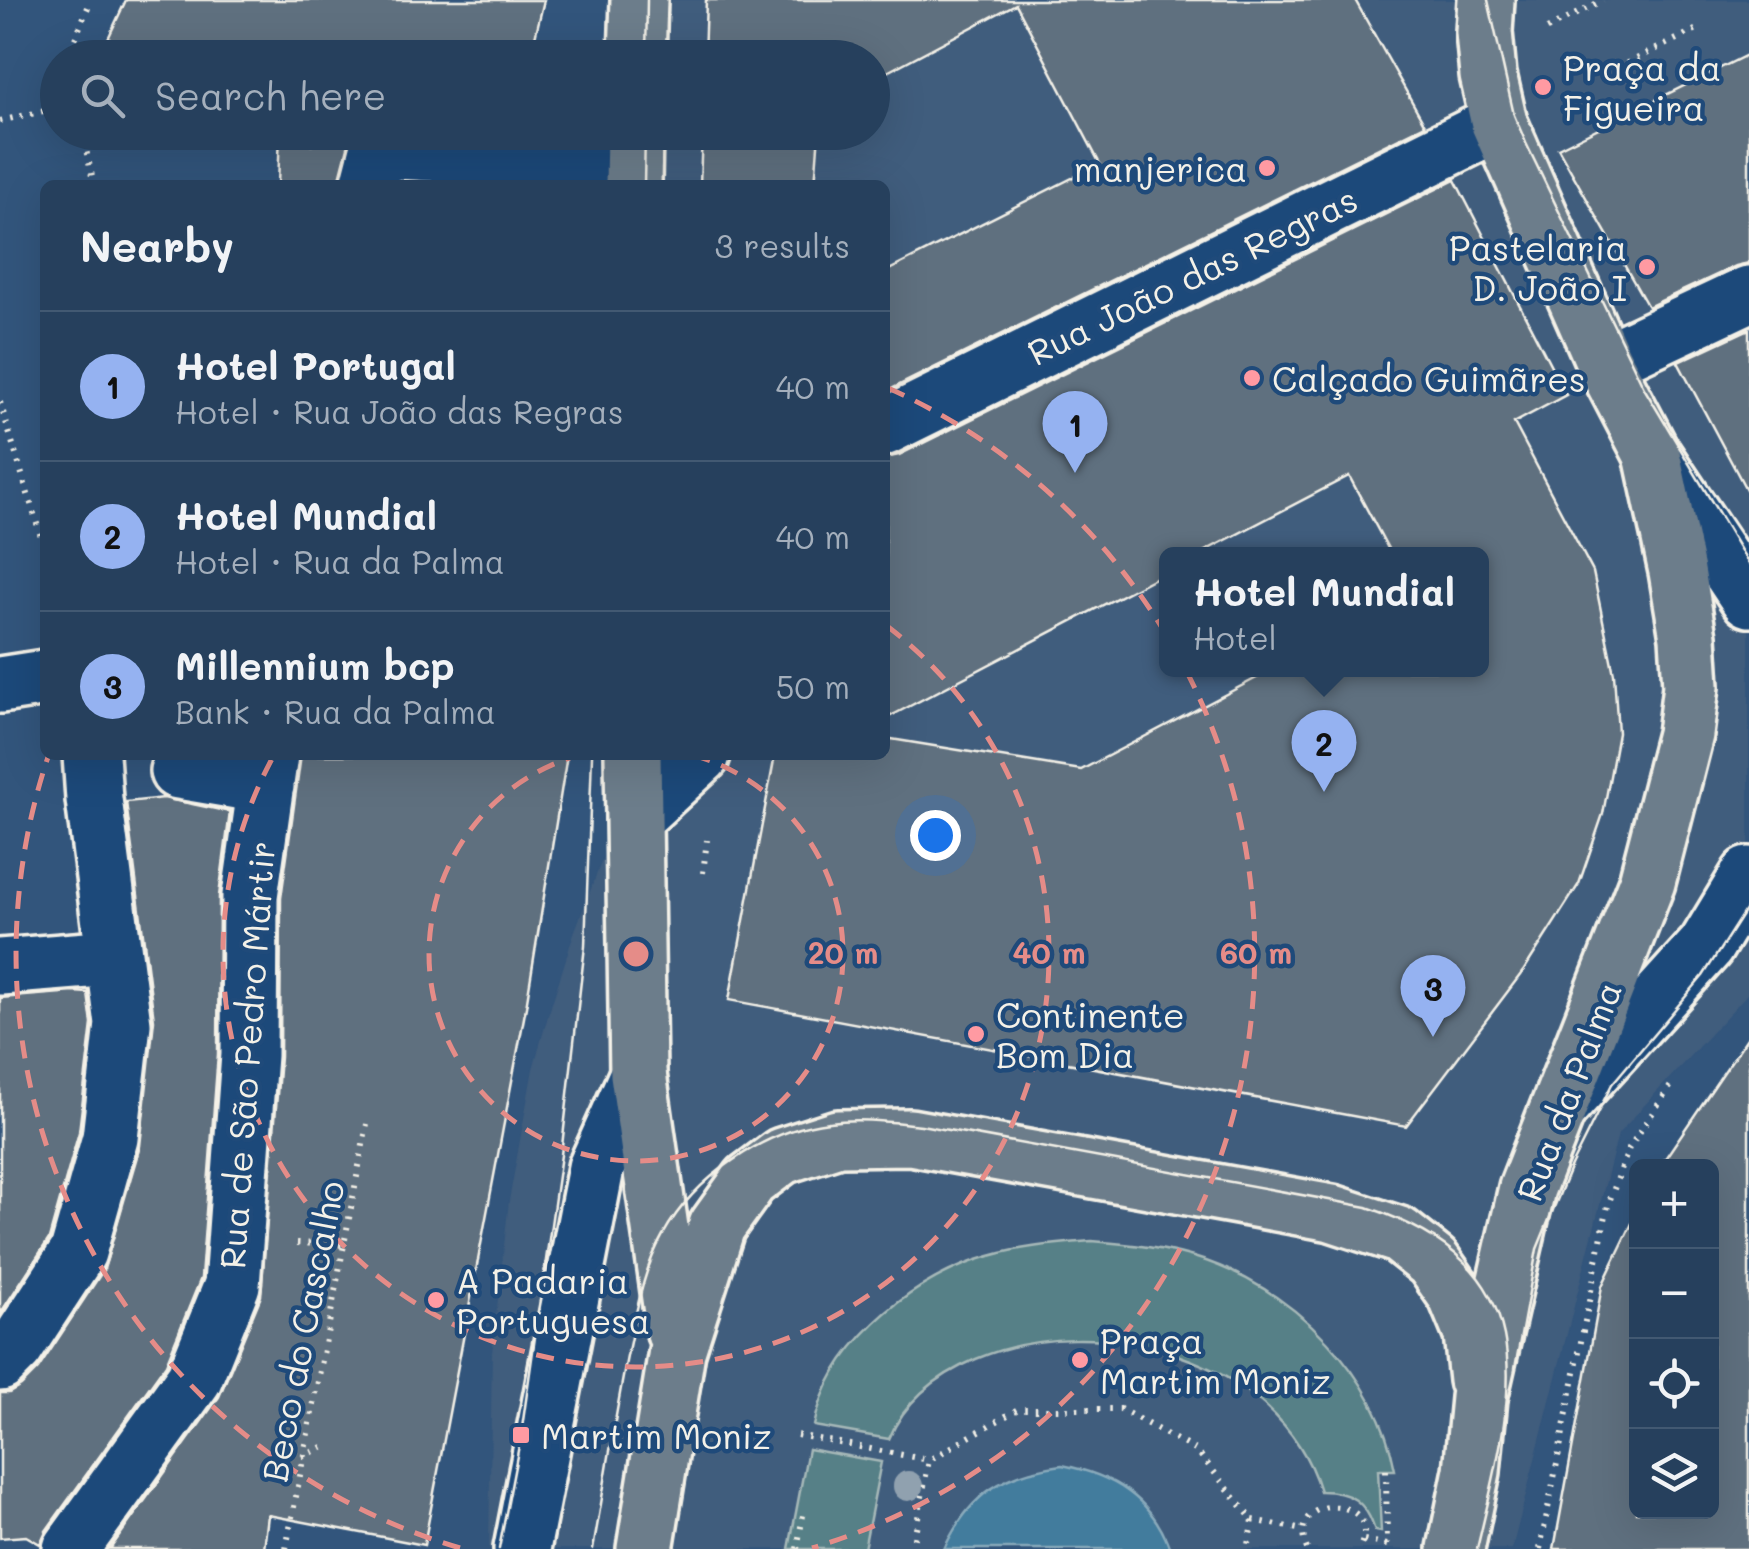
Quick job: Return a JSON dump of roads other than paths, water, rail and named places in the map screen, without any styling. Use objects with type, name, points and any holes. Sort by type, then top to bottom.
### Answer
[{"type":"main road","points":[[638,40],[639,0]]},
{"type":"main road","points":[[1486,0],[1488,75],[1499,123]]},
{"type":"main road","name":"Rua da Palma","points":[[1456,1549],[1472,1471],[1480,1398],[1527,1188],[1652,864],[1684,734],[1691,686],[1688,637],[1666,509],[1652,454],[1604,362],[1499,123]]},
{"type":"main road","points":[[633,760],[638,1074],[677,1351]]},
{"type":"main road","points":[[645,1549],[677,1351],[717,1226],[750,1180],[782,1156],[838,1138],[910,1137],[1332,1213],[1399,1235],[1433,1262],[1456,1296],[1472,1334],[1480,1398]]},
{"type":"street","name":"Rua João das Regras","points":[[890,425],[1499,123]]},
{"type":"street","points":[[373,168],[633,160]]},
{"type":"street","points":[[1604,362],[1749,294]]},
{"type":"street","points":[[1652,454],[1749,600]]},
{"type":"street","points":[[0,685],[40,679]]},
{"type":"street","points":[[0,1363],[16,1347],[78,1252],[110,1138],[123,1024],[112,958],[92,760]]},
{"type":"street","points":[[634,817],[697,760]]},
{"type":"street","points":[[178,771],[268,770]]},
{"type":"street","name":"Rua de São Pedro Mártir","points":[[71,1549],[194,1380],[232,1286],[249,1056],[250,896],[268,770]]},
{"type":"street","points":[[1560,1107],[1706,946],[1749,875]]},
{"type":"street","points":[[0,967],[112,958]]},
{"type":"street","points":[[522,1549],[596,1168],[638,1074]]},
{"type":"tram line","points":[[646,40],[647,0]]},
{"type":"tram line","points":[[1488,0],[1514,115],[1526,143],[1644,388],[1749,564]]},
{"type":"tram line","points":[[644,180],[645,150]]},
{"type":"tram line","points":[[499,1549],[521,1435],[561,1155],[585,946],[592,760]]},
{"type":"tram line","points":[[1515,1368],[1537,1249],[1571,1166],[1612,1084],[1703,976],[1749,904]]},
{"type":"tram line","points":[[593,1549],[636,1311],[663,1235],[693,1194],[756,1146],[804,1127],[852,1120],[921,1125],[1367,1207],[1427,1234],[1468,1266],[1493,1303],[1506,1345],[1507,1390],[1501,1440],[1477,1549]]},
{"type":"place","name":"Praça da Figueira","points":[[1543,87]]},
{"type":"place","name":"manjerica","points":[[1267,168]]},
{"type":"place","name":"Pastelaria D. João I","points":[[1647,267]]},
{"type":"place","name":"Calçado Guimãres","points":[[1252,378]]},
{"type":"place","name":"Hotel Portugal","points":[[1075,473]]},
{"type":"place","name":"Hotel Mundial","points":[[1324,792]]},
{"type":"place","name":"Continente Bom Dia","points":[[976,1034]]},
{"type":"place","name":"Millennium bcp","points":[[1433,1037]]},
{"type":"place","name":"A Padaria Portuguesa","points":[[436,1300]]},
{"type":"place","name":"Praça Martim Moniz","points":[[1080,1360]]},
{"type":"place","name":"Martim Moniz","points":[[521,1435]]}]
